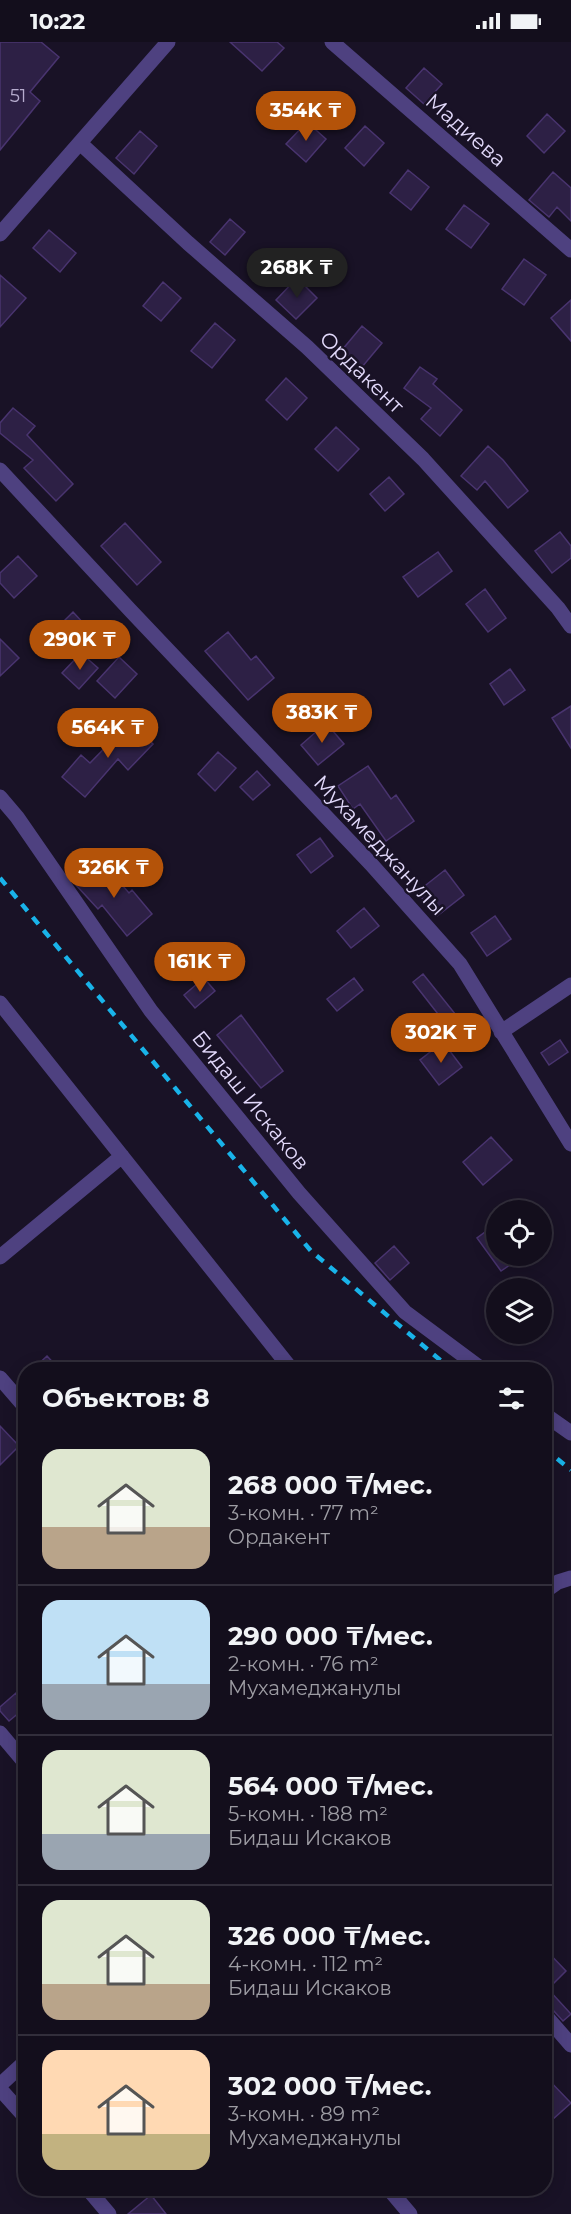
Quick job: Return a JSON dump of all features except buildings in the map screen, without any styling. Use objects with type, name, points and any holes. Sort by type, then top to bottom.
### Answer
[{"type":"street","points":[[0,234],[168,42]]},
{"type":"street","name":"Мадиева","points":[[332,42],[571,250]]},
{"type":"street","name":"Ордакент","points":[[80,143],[188,243],[307,347],[423,459],[558,608],[571,626]]},
{"type":"street","name":"Мухамеджанулы","points":[[0,470],[378,872],[460,964],[571,1144]]},
{"type":"street","name":"Бидаш Искаков","points":[[0,797],[17,817],[151,1011],[299,1193],[405,1312],[472,1362]]},
{"type":"street","points":[[501,1032],[571,985]]},
{"type":"street","points":[[0,1003],[286,1362]]},
{"type":"street","points":[[0,1257],[122,1156]]},
{"type":"street","points":[[0,1378],[18,1399]]},
{"type":"street","points":[[552,1420],[571,1433]]},
{"type":"street","points":[[552,1586],[558,1581],[571,1578]]},
{"type":"street","points":[[0,1732],[18,1754]]},
{"type":"street","points":[[552,2023],[571,2045]]},
{"type":"street","points":[[18,2069],[0,2087],[18,2108]]},
{"type":"street","points":[[94,2196],[109,2214]]},
{"type":"street","points":[[395,2196],[410,2214]]},
{"type":"railway","points":[[0,878],[311,1251],[443,1362]]},
{"type":"railway","points":[[552,1455],[571,1470]]}]
